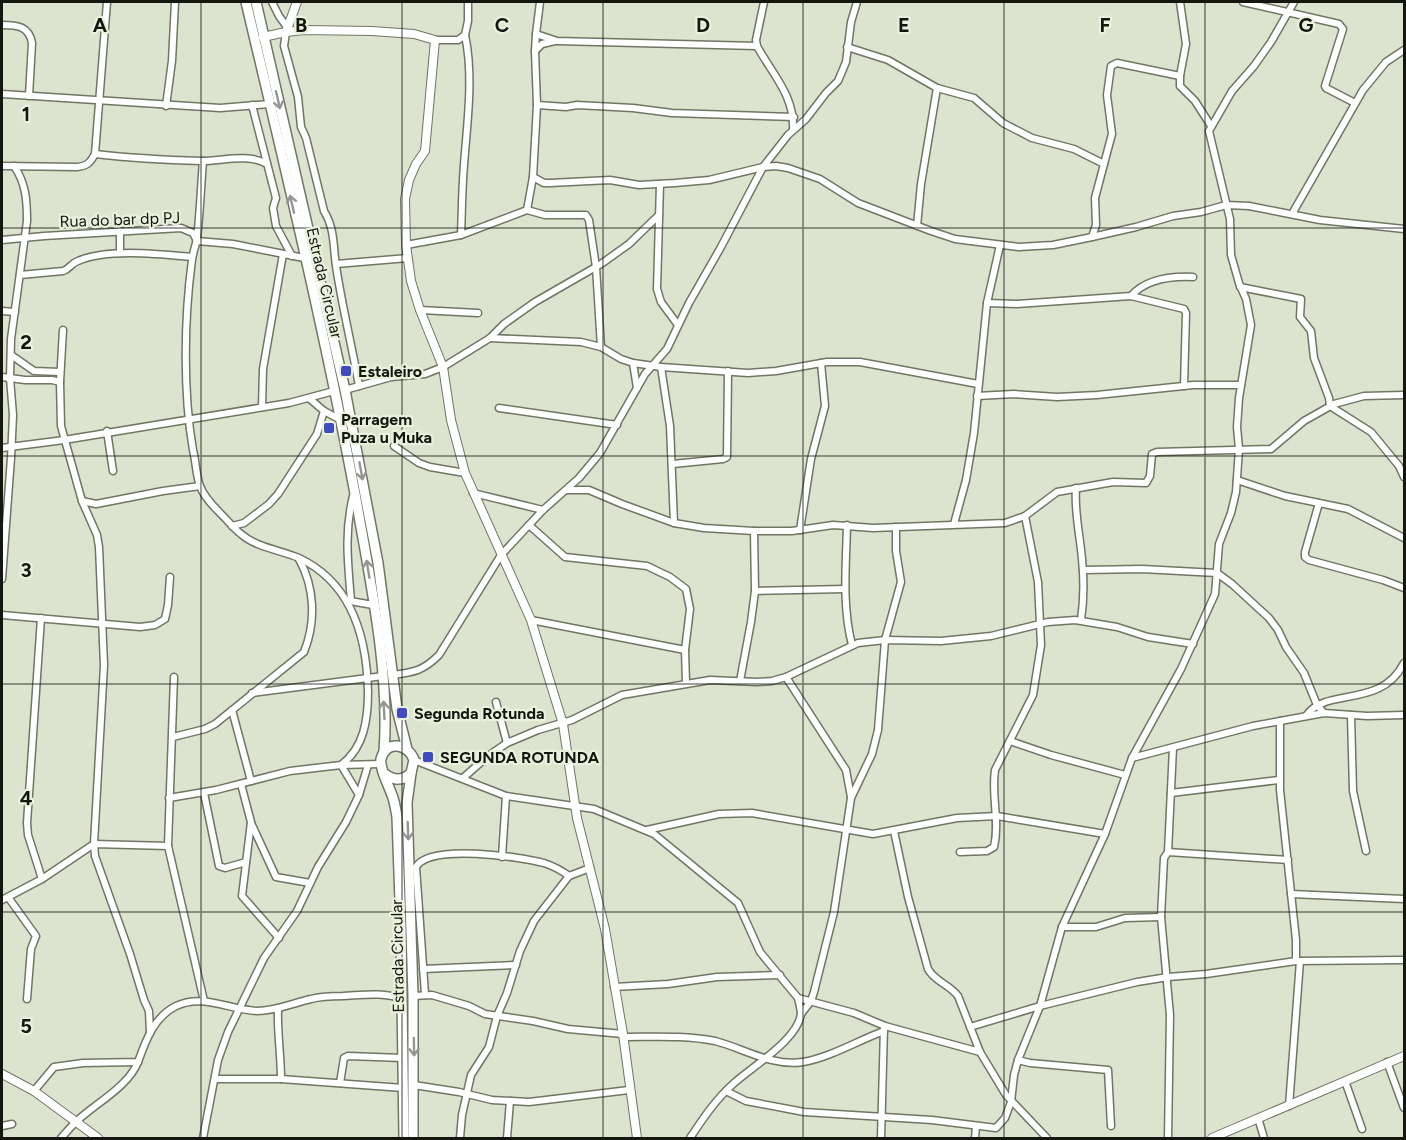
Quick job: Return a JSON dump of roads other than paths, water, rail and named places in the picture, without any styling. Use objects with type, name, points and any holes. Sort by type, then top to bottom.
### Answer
[{"type":"main road","name":"Estrada Circular","points":[[246,2],[341,420],[383,676],[384,752]]},
{"type":"main road","name":"Estrada Circular","points":[[256,2],[345,390],[376,552],[397,709],[407,749]]},
{"type":"main road","points":[[395,746],[407,749],[414,760],[411,773],[407,777],[396,779],[385,774],[380,764],[384,752],[395,746]]},
{"type":"main road","name":"Estrada Circular","points":[[411,773],[407,803],[413,996],[414,1085],[411,1138]]},
{"type":"main road","name":"Estrada Circular","points":[[385,774],[397,817],[403,984],[403,1089],[411,1138]]},
{"type":"street","points":[[2,166],[86,166],[95,154],[107,2]]},
{"type":"street","points":[[166,106],[172,61],[175,2]]},
{"type":"street","points":[[272,2],[287,29]]},
{"type":"street","points":[[297,2],[287,29],[284,46],[298,97],[301,127],[306,138],[324,211],[330,220],[333,232],[336,264],[359,386]]},
{"type":"street","points":[[462,235],[463,172],[469,116],[468,47],[465,35],[468,2]]},
{"type":"street","points":[[527,210],[533,177],[537,105],[535,51],[540,2]]},
{"type":"street","points":[[764,2],[756,40],[757,46],[785,93],[794,117],[793,130]]},
{"type":"street","points":[[393,675],[416,672],[429,665],[439,655],[501,555],[543,510],[579,478],[600,453],[645,374],[657,366],[667,349],[763,167],[838,81],[846,62],[857,2]]},
{"type":"street","points":[[1180,2],[1186,44],[1180,86],[1195,101],[1211,126]]},
{"type":"street","points":[[1243,2],[1339,24],[1342,27],[1325,86],[1354,103]]},
{"type":"street","points":[[726,1091],[746,1101],[771,1107],[883,1118],[932,1120],[996,1128],[1005,1118],[1011,1102],[1018,1060],[1040,1006],[1062,927],[1105,834],[1132,758],[1160,710],[1215,594],[1219,544],[1231,513],[1237,480],[1240,385],[1251,325],[1246,299],[1240,287],[1231,255],[1230,219],[1222,180],[1209,136],[1211,126],[1232,91],[1271,42],[1294,2]]},
{"type":"street","points":[[2,25],[24,28],[31,35],[29,96]]},
{"type":"street","points":[[264,38],[287,29],[414,34],[435,40],[458,40],[465,35]]},
{"type":"street","points":[[536,34],[556,41]]},
{"type":"street","points":[[435,40],[425,152],[416,164],[409,180],[405,199],[406,244],[411,281],[443,367],[451,420],[465,473],[472,493],[531,620],[563,724],[575,805],[605,929],[623,1036],[636,1138]]},
{"type":"street","points":[[535,51],[542,45],[556,41],[757,46]]},
{"type":"street","points":[[847,47],[888,60],[937,88],[974,98],[1003,123],[1032,138],[1074,149],[1104,164]]},
{"type":"street","points":[[1292,214],[1354,103],[1377,71],[1393,56],[1404,50]]},
{"type":"street","points":[[1092,237],[1095,225],[1095,198],[1112,134],[1107,95],[1112,66],[1117,63],[1180,76]]},
{"type":"street","points":[[917,226],[923,166],[937,88]]},
{"type":"street","points":[[2,94],[166,106],[220,108],[270,104]]},
{"type":"street","points":[[252,105],[262,157],[267,164],[276,198],[273,208],[276,226],[292,256]]},
{"type":"street","points":[[537,105],[566,107],[577,105],[672,113],[794,117]]},
{"type":"street","points":[[95,154],[203,161],[262,157]]},
{"type":"street","points":[[203,161],[197,241],[192,257],[187,338],[188,420],[200,486],[212,504],[242,536],[259,545],[299,558],[319,570],[349,601],[373,605]]},
{"type":"street","points":[[2,579],[4,505],[13,415],[11,355],[27,204],[22,178],[14,166]]},
{"type":"street","points":[[22,178],[27,166]]},
{"type":"street","points":[[533,177],[544,183],[610,180],[660,184],[709,180],[763,167],[788,168],[820,179],[858,203],[917,226],[955,238],[1033,247],[1092,237],[1226,205],[1249,206],[1320,220],[1404,229]]},
{"type":"street","points":[[660,184],[657,289],[661,302],[678,325]]},
{"type":"street","points":[[406,244],[462,235],[527,210],[545,215],[586,215],[589,220],[596,267],[601,347]]},
{"type":"street","points":[[345,390],[391,377],[425,374],[443,367],[490,338],[511,318],[535,302],[596,267],[629,244],[659,216]]},
{"type":"street","name":"Rua do bar dp PJ","points":[[2,240],[181,228],[193,233],[197,241],[233,244],[304,258]]},
{"type":"street","points":[[120,231],[120,253]]},
{"type":"street","points":[[954,524],[966,480],[974,433],[987,303],[1000,245]]},
{"type":"street","points":[[20,274],[63,271],[79,260],[120,253],[192,257]]},
{"type":"street","points":[[262,407],[265,360],[283,254]]},
{"type":"street","points":[[336,264],[408,258]]},
{"type":"street","points":[[1131,296],[1138,288],[1157,280],[1193,277]]},
{"type":"street","points":[[1240,287],[1301,298],[1300,316],[1311,331],[1314,358],[1330,406]]},
{"type":"street","points":[[987,303],[1017,304],[1131,296],[1184,309],[1186,313],[1184,386]]},
{"type":"street","points":[[420,310],[478,313]]},
{"type":"street","points":[[2,311],[15,312]]},
{"type":"street","points":[[63,330],[60,372],[61,426],[82,501],[97,535],[99,547],[104,665],[95,856],[149,1011],[150,1033]]},
{"type":"street","points":[[490,338],[581,342],[601,347],[633,363],[657,366],[728,371],[776,371],[821,363],[860,362],[978,384]]},
{"type":"street","points":[[11,355],[34,371],[60,372]]},
{"type":"street","points":[[633,363],[637,388]]},
{"type":"street","points":[[800,530],[811,459],[825,406],[821,363]]},
{"type":"street","points":[[657,366],[670,426],[674,523]]},
{"type":"street","points":[[673,464],[727,457],[728,371]]},
{"type":"street","points":[[2,377],[60,382]]},
{"type":"street","points":[[977,396],[1014,394],[1057,397],[1184,386],[1240,385]]},
{"type":"street","points":[[2,448],[188,420],[310,399],[334,391]]},
{"type":"street","points":[[567,490],[589,490],[674,523],[704,528],[754,531],[800,530],[847,525],[873,528],[1005,523],[1025,516],[1057,492],[1113,482],[1146,483],[1150,476],[1152,454],[1157,452],[1271,449],[1304,421],[1344,400],[1364,396],[1404,395]]},
{"type":"street","points":[[310,399],[324,411],[341,420]]},
{"type":"street","points":[[1330,406],[1371,432],[1399,466],[1404,477]]},
{"type":"street","points":[[499,408],[617,425]]},
{"type":"street","points":[[232,526],[243,523],[269,504],[278,494],[317,434],[324,411]]},
{"type":"street","points":[[107,431],[113,471]]},
{"type":"street","points":[[394,446],[419,463],[465,473]]},
{"type":"street","points":[[579,478],[589,490]]},
{"type":"street","points":[[1237,480],[1285,496],[1348,509],[1404,538]]},
{"type":"street","points":[[82,501],[96,504],[200,486]]},
{"type":"street","points":[[1076,488],[1075,502],[1084,588],[1081,620]]},
{"type":"street","points":[[340,765],[350,758],[365,730],[368,700],[368,678],[360,631],[349,601],[346,531],[354,492]]},
{"type":"street","points":[[472,493],[543,510]]},
{"type":"street","points":[[1319,503],[1305,556],[1309,560],[1404,588]]},
{"type":"street","points":[[88,517],[96,504]]},
{"type":"street","points":[[662,519],[672,510]]},
{"type":"street","points":[[960,852],[992,850],[995,843],[997,816],[995,770],[1035,688],[1041,645],[1041,623],[1035,561],[1025,516]]},
{"type":"street","points":[[529,525],[565,557],[647,566],[681,585],[688,593],[690,609],[685,650],[686,683]]},
{"type":"street","points":[[847,525],[845,589],[847,624],[852,645]]},
{"type":"street","points":[[690,1138],[726,1091],[787,1039],[811,1001],[834,912],[851,798],[872,754],[878,730],[885,640],[901,582],[896,551],[896,526]]},
{"type":"street","points":[[740,681],[755,591],[754,531]]},
{"type":"street","points":[[173,737],[205,729],[304,652],[310,637],[313,616],[306,572],[299,558]]},
{"type":"street","points":[[1083,570],[1142,569],[1217,573],[1269,618],[1304,673],[1317,705],[1324,713]]},
{"type":"street","points":[[2,615],[140,627],[161,623],[165,619],[168,605],[170,577]]},
{"type":"street","points":[[755,591],[845,589]]},
{"type":"street","points":[[41,618],[27,823],[31,847],[42,879]]},
{"type":"street","points":[[531,620],[685,650]]},
{"type":"street","points":[[463,778],[507,743],[538,730],[563,724],[622,695],[710,680],[757,682],[786,677],[852,645],[885,640],[941,641],[991,636],[1041,623],[1081,620],[1117,627],[1148,637],[1193,644]]},
{"type":"street","points":[[1306,716],[1317,705],[1371,692],[1388,685],[1398,675],[1404,663]]},
{"type":"street","points":[[252,693],[383,676]]},
{"type":"street","points":[[174,677],[168,846],[204,1000]]},
{"type":"street","points":[[786,677],[846,770],[851,798]]},
{"type":"street","points":[[496,702],[507,743]]},
{"type":"street","points":[[232,710],[251,781]]},
{"type":"street","points":[[1132,758],[1252,726],[1324,713],[1404,715]]},
{"type":"street","points":[[1351,715],[1353,791],[1366,851]]},
{"type":"street","points":[[1280,721],[1280,780],[1298,961],[1289,1106]]},
{"type":"street","points":[[1010,741],[1051,755],[1125,775]]},
{"type":"street","points":[[1168,1138],[1170,1016],[1161,917],[1162,868],[1168,852],[1173,748]]},
{"type":"street","points":[[414,760],[506,796],[594,809],[654,834],[738,903],[760,952],[798,998],[801,1014]]},
{"type":"street","points":[[169,798],[204,793],[290,771],[340,765],[380,764]]},
{"type":"street","points":[[340,765],[351,778],[359,795]]},
{"type":"street","points":[[203,1138],[222,1046],[264,957],[297,911],[359,795],[368,765]]},
{"type":"street","points":[[1171,793],[1280,780]]},
{"type":"street","points":[[241,784],[251,822],[276,877],[310,883]]},
{"type":"street","points":[[204,793],[219,866],[225,868],[246,862]]},
{"type":"street","points":[[502,856],[506,796]]},
{"type":"street","points":[[646,830],[719,814],[752,813],[873,834],[957,818],[997,816],[1105,834]]},
{"type":"street","points":[[251,822],[242,896],[279,938]]},
{"type":"street","points":[[894,831],[908,897],[928,969],[932,976],[953,989],[958,996],[980,1052],[1011,1102],[1047,1138]]},
{"type":"street","points":[[27,999],[31,949],[36,936],[5,898],[42,879],[94,844],[168,846]]},
{"type":"street","points":[[1168,852],[1288,860]]},
{"type":"street","points":[[425,994],[418,864],[421,861],[458,853],[502,856],[545,864],[569,876]]},
{"type":"street","points":[[460,1138],[466,1093],[471,1075],[489,1047],[497,1016],[534,921],[569,876],[590,868]]},
{"type":"street","points":[[1291,894],[1404,898]]},
{"type":"street","points":[[1062,927],[1096,927],[1125,918],[1161,917]]},
{"type":"street","points":[[970,1027],[1040,1006],[1137,982],[1168,977],[1298,961],[1404,960]]},
{"type":"street","points":[[423,969],[516,965]]},
{"type":"street","points":[[614,987],[668,984],[717,977],[780,975]]},
{"type":"street","points":[[388,994],[403,984]]},
{"type":"street","points":[[61,1138],[75,1122],[134,1072],[150,1033],[161,1016],[185,1003],[204,1000],[239,1010],[260,1011],[326,996],[388,994],[403,999]]},
{"type":"street","points":[[413,996],[425,994],[469,1006],[485,1014],[574,1030],[623,1036],[700,1039],[717,1042],[766,1059],[802,1063],[838,1050],[884,1028]]},
{"type":"street","points":[[798,998],[854,1013],[884,1028],[980,1052]]},
{"type":"street","points":[[278,1008],[277,1033],[280,1045],[281,1079]]},
{"type":"street","points":[[149,1011],[161,1016]]},
{"type":"street","points":[[881,1138],[884,1028]]},
{"type":"street","points":[[340,1083],[344,1058],[348,1056],[403,1058]]},
{"type":"street","points":[[1212,1138],[1404,1056]]},
{"type":"street","points":[[1018,1060],[1108,1070],[1111,1126]]},
{"type":"street","points":[[34,1091],[54,1067],[83,1063],[138,1062]]},
{"type":"street","points":[[1388,1062],[1404,1108]]},
{"type":"street","points":[[2,1074],[34,1091],[98,1138]]},
{"type":"street","points":[[215,1079],[281,1079],[403,1089]]},
{"type":"street","points":[[1345,1081],[1362,1129]]},
{"type":"street","points":[[414,1085],[466,1093],[492,1100],[510,1101],[547,1101],[629,1090]]},
{"type":"street","points":[[507,1138],[510,1101]]},
{"type":"street","points":[[1258,1118],[1264,1138]]},
{"type":"street","points":[[2,1126],[12,1124]]},
{"type":"street","points":[[975,1138],[976,1126]]},
{"type":"place","name":"Estaleiro","points":[[346,371]]},
{"type":"place","name":"Parragem Puza u Muka","points":[[329,428]]},
{"type":"place","name":"Segunda Rotunda","points":[[402,713]]},
{"type":"place","name":"SEGUNDA ROTUNDA","points":[[428,757]]}]
